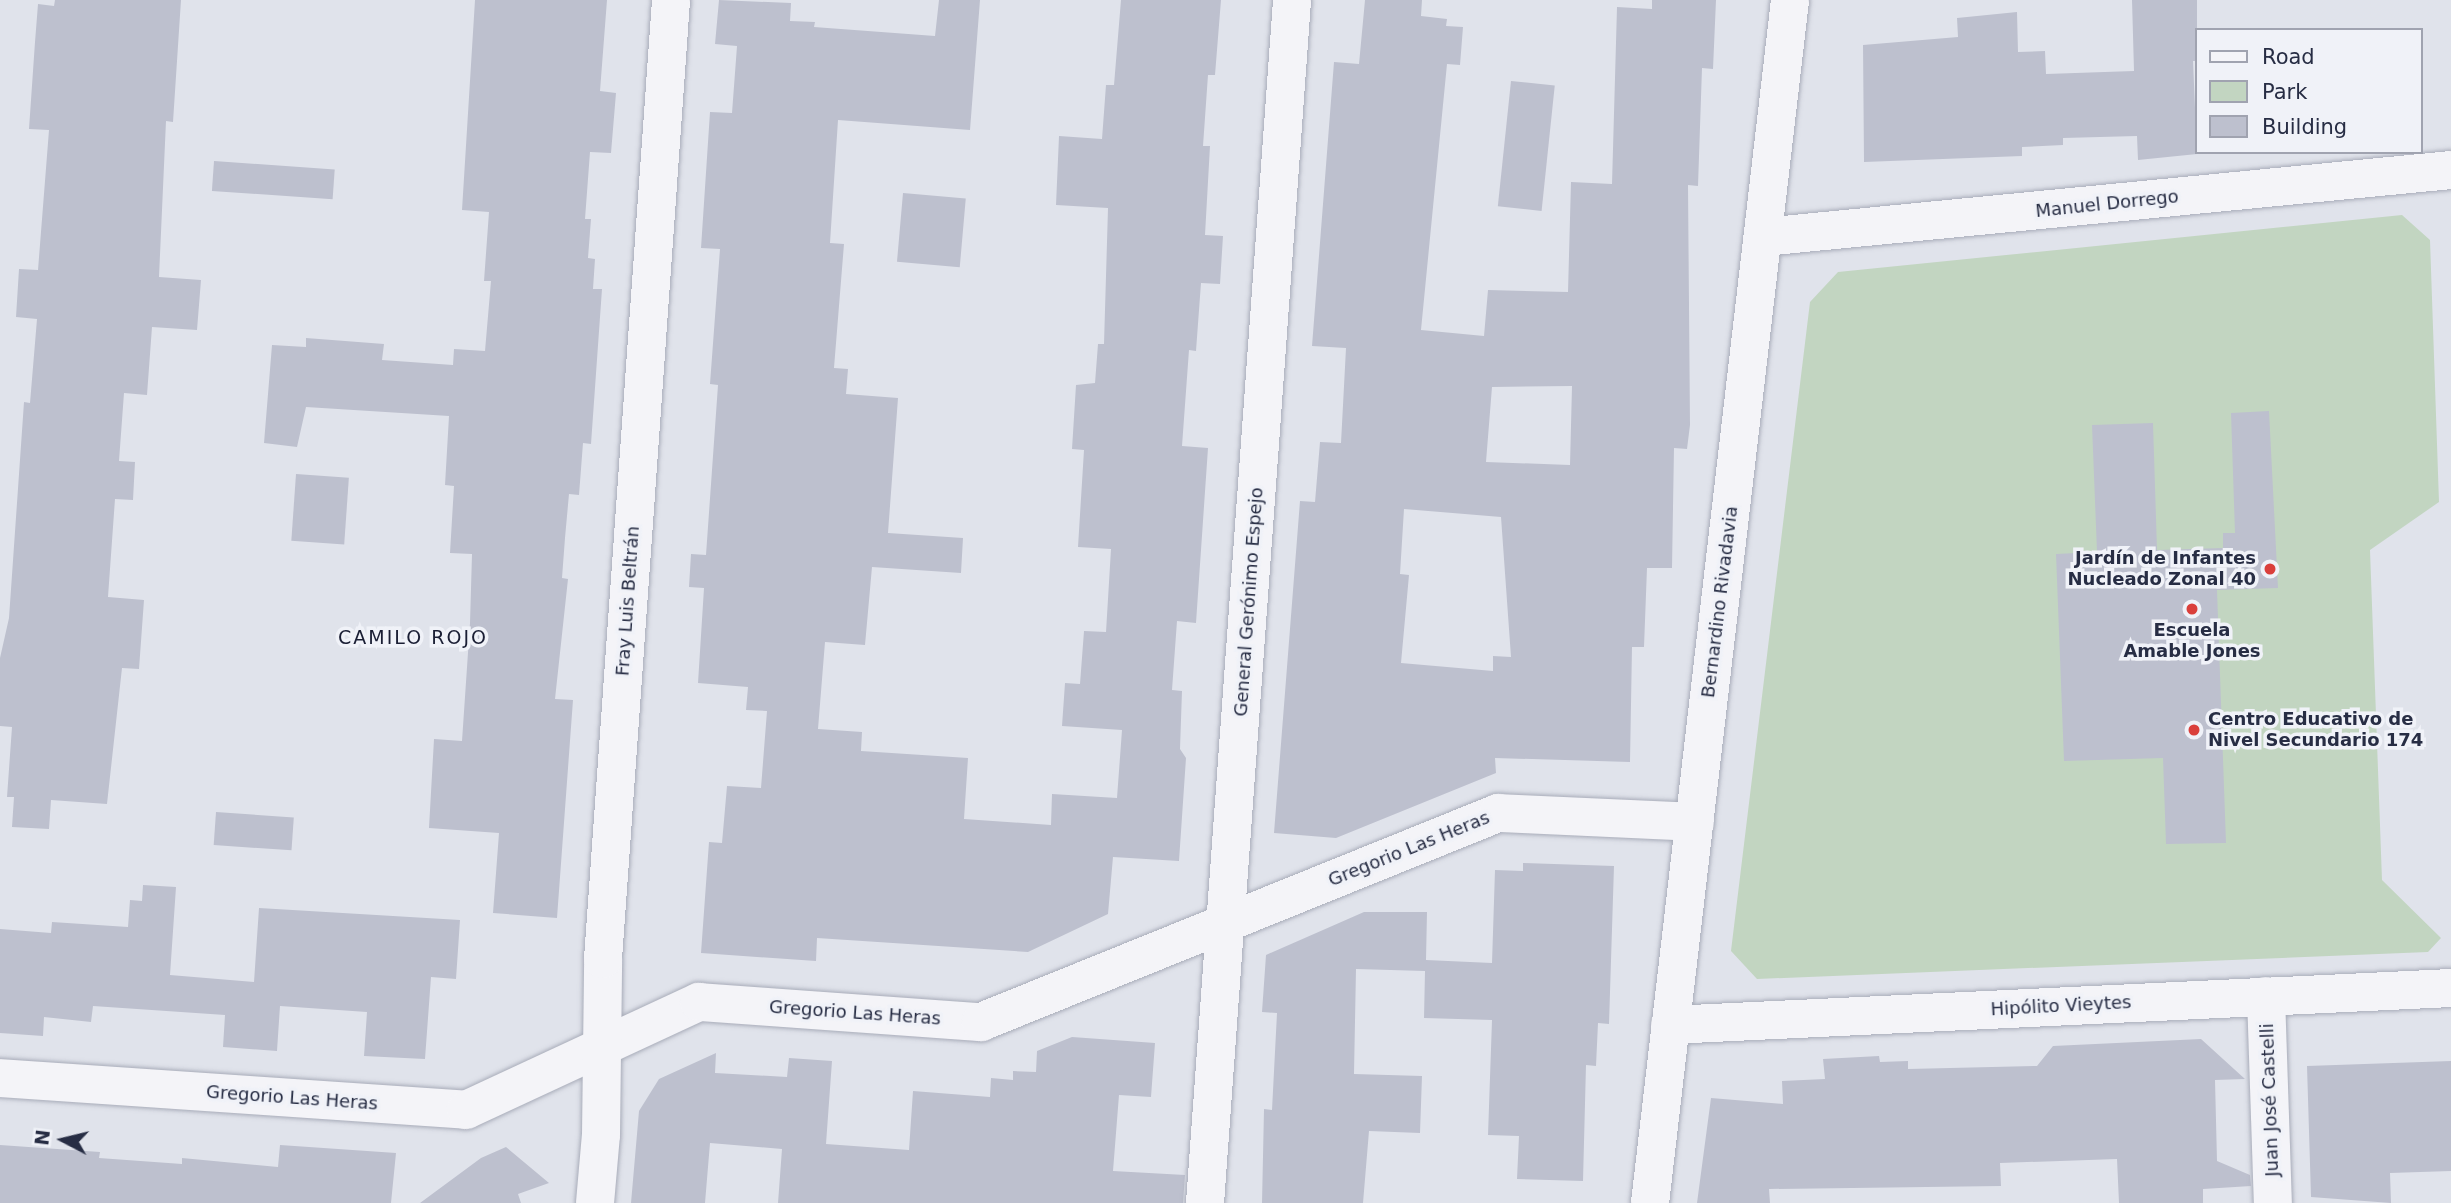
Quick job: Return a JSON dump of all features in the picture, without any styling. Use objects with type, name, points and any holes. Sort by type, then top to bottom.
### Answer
[{"type":"street","name":"Fray Luis Beltrán","points":[[595,1203],[603,959],[671,0]]},
{"type":"street","name":"General Gerónimo Espejo","points":[[1205,1203],[1292,0]]},
{"type":"street","name":"Bernardino Rivadavia","points":[[1650,1203],[1790,0]]},
{"type":"street","name":"Manuel Dorrego","points":[[1763,237],[2451,170]]},
{"type":"street","name":"Gregorio Las Heras","points":[[0,1078],[466,1110],[699,1002],[981,1022],[1498,813],[1695,822]]},
{"type":"street","name":"Hipólito Vieytes","points":[[1670,1025],[2451,988]]},
{"type":"street","name":"Juan José Castelli","points":[[2266,996],[2273,1203]]},
{"type":"green space","points":[[2402,215],[2430,240],[2439,502],[2370,550],[2382,880],[2441,938],[2428,952],[1757,979],[1731,951],[1810,302],[1838,272]]},
{"type":"building","points":[[55,0],[181,0],[173,122],[166,121],[159,277],[201,280],[197,330],[152,327],[147,395],[124,393],[119,461],[135,462],[133,500],[115,499],[108,597],[144,600],[139,669],[122,668],[107,804],[51,800],[49,829],[12,827],[14,797],[7,797],[12,727],[0,726],[0,658],[9,618],[24,402],[30,403],[37,319],[16,317],[19,269],[38,270],[49,130],[29,129],[38,4],[54,6]]},
{"type":"building","points":[[475,0],[607,0],[600,91],[616,93],[611,153],[590,152],[585,219],[591,219],[588,258],[595,259],[593,289],[602,289],[591,444],[583,443],[579,495],[569,494],[562,578],[568,579],[555,699],[573,700],[557,918],[493,913],[499,833],[429,828],[434,739],[462,741],[470,623],[472,554],[450,553],[454,486],[445,485],[449,416],[306,407],[297,447],[264,443],[272,345],[306,347],[306,338],[384,344],[382,360],[453,365],[454,349],[485,351],[491,281],[484,281],[489,212],[462,210]]},
{"type":"building","points":[[719,0],[791,3],[790,21],[815,22],[814,27],[935,36],[939,0],[980,0],[970,130],[838,120],[830,243],[844,244],[834,368],[848,369],[846,394],[898,398],[888,533],[963,538],[961,573],[872,567],[865,645],[825,642],[818,729],[862,732],[861,751],[968,758],[964,819],[1051,825],[1052,794],[1117,798],[1122,730],[1062,726],[1065,683],[1080,684],[1084,631],[1106,632],[1111,549],[1078,547],[1084,450],[1072,449],[1076,385],[1095,383],[1098,344],[1104,344],[1108,208],[1056,205],[1059,136],[1102,139],[1106,85],[1114,85],[1121,0],[1221,0],[1215,75],[1208,75],[1203,146],[1210,146],[1205,235],[1223,236],[1220,284],[1201,283],[1196,351],[1189,350],[1182,446],[1208,448],[1196,623],[1177,621],[1172,690],[1182,691],[1180,749],[1186,758],[1179,861],[1113,857],[1108,914],[1028,952],[817,938],[816,961],[701,953],[709,842],[722,843],[727,786],[761,788],[767,711],[746,710],[748,687],[698,683],[704,588],[689,587],[691,554],[706,555],[718,385],[710,384],[720,249],[701,248],[710,112],[732,113],[737,46],[715,44]]},
{"type":"building","points":[[1365,0],[1422,0],[1421,16],[1447,19],[1446,26],[1463,27],[1460,65],[1447,64],[1421,330],[1484,336],[1488,290],[1568,292],[1571,182],[1612,184],[1617,7],[1652,9],[1652,0],[1716,0],[1713,69],[1702,68],[1698,186],[1688,185],[1690,425],[1687,449],[1674,448],[1672,568],[1647,568],[1644,647],[1632,647],[1630,762],[1495,758],[1496,773],[1336,838],[1274,833],[1300,501],[1315,502],[1320,442],[1341,443],[1346,348],[1312,346],[1334,62],[1359,64]],"holes":[[[1572,386],[1570,465],[1486,462],[1492,387]],[[1404,509],[1501,517],[1511,657],[1493,656],[1493,671],[1401,663],[1409,575],[1400,574]]]},
{"type":"building","points":[[2132,0],[2197,0],[2196,61],[2193,61],[2197,154],[2138,160],[2137,136],[2063,138],[2063,145],[2022,147],[2022,156],[1864,162],[1863,45],[1958,37],[1957,18],[2017,12],[2018,52],[2045,51],[2046,74],[2134,71]]},
{"type":"building","points":[[1511,81],[1555,86],[1542,211],[1498,206]]},
{"type":"building","points":[[214,161],[335,169],[333,199],[212,191]]},
{"type":"building","points":[[903,193],[966,198],[960,267],[897,262]]},
{"type":"building","points":[[2269,411],[2278,588],[2217,590],[2226,843],[2166,844],[2163,758],[2064,761],[2056,554],[2097,552],[2092,425],[2153,423],[2157,550],[2223,548],[2223,533],[2235,533],[2231,413]]},
{"type":"building","points":[[296,474],[349,478],[344,545],[291,541]]},
{"type":"building","points":[[216,812],[294,817],[292,850],[214,845]]},
{"type":"building","points":[[1523,863],[1614,866],[1609,1024],[1598,1023],[1596,1066],[1586,1065],[1583,1181],[1517,1179],[1519,1136],[1488,1135],[1492,1020],[1424,1018],[1425,971],[1356,969],[1354,1074],[1422,1076],[1420,1133],[1369,1131],[1363,1203],[1262,1203],[1264,1109],[1272,1110],[1277,1013],[1262,1012],[1266,955],[1364,912],[1427,912],[1426,960],[1492,963],[1495,870],[1523,871]]},
{"type":"building","points":[[143,885],[176,887],[170,975],[254,982],[259,908],[460,920],[456,979],[431,977],[425,1059],[364,1056],[367,1012],[280,1006],[277,1051],[223,1047],[225,1015],[93,1006],[91,1022],[44,1017],[43,1036],[0,1033],[0,929],[51,933],[52,922],[128,927],[130,900],[142,901]]},
{"type":"building","points":[[1072,1037],[1155,1043],[1151,1097],[1119,1095],[1113,1171],[1185,1175],[1183,1203],[778,1203],[782,1149],[710,1143],[705,1203],[631,1203],[639,1111],[659,1079],[716,1053],[715,1073],[787,1077],[789,1058],[832,1061],[826,1144],[909,1150],[913,1091],[990,1097],[991,1078],[1013,1080],[1013,1071],[1036,1072],[1037,1051]]},
{"type":"building","points":[[2201,1039],[2245,1079],[2215,1080],[2217,1161],[2250,1175],[2251,1186],[2203,1189],[2203,1203],[2119,1203],[2117,1159],[2000,1163],[2001,1186],[1769,1189],[1770,1203],[1697,1203],[1711,1098],[1783,1104],[1782,1081],[1825,1079],[1823,1059],[1879,1056],[1880,1062],[1908,1061],[1908,1069],[2037,1066],[2053,1046]]},
{"type":"building","points":[[2451,1061],[2451,1171],[2390,1173],[2391,1203],[2311,1197],[2307,1066]]},
{"type":"building","points":[[0,1145],[100,1152],[99,1158],[182,1164],[182,1158],[278,1167],[280,1145],[396,1153],[391,1203],[0,1203]]},
{"type":"building","points":[[506,1147],[549,1183],[518,1194],[521,1203],[420,1203],[481,1158]]},
{"type":"place","name":"Jardín de Infantes Nucleado Zonal 40","points":[[2270,569]]},
{"type":"place","name":"Escuela Amable Jones","points":[[2192,609]]},
{"type":"place","name":"Centro Educativo de Nivel Secundario 174","points":[[2194,730]]},
{"type":"district","name":"CAMILO ROJO","points":[[413,638]]}]
